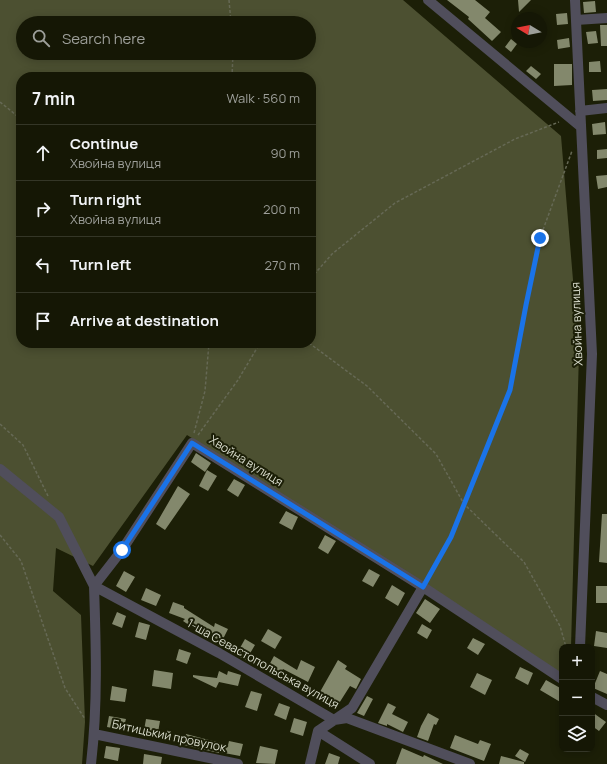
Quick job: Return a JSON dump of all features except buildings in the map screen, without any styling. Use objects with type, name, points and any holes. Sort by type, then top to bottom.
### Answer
[{"type":"street","points":[[428,0],[581,127]]},
{"type":"street","name":"Хвойна вулиця","points":[[575,0],[592,354],[580,644]]},
{"type":"street","points":[[576,20],[607,18]]},
{"type":"street","points":[[580,111],[607,108]]},
{"type":"street","name":"Хвойна вулиця","points":[[94,586],[122,550],[192,443],[423,587],[559,677]]},
{"type":"street","points":[[0,469],[59,517],[94,586],[96,660],[94,734],[91,764]]},
{"type":"street","name":"1-ша Севастопольська вулиця","points":[[94,586],[219,653],[334,720],[347,718],[470,764]]},
{"type":"street","points":[[310,764],[318,731],[352,708],[423,587]]},
{"type":"street","points":[[595,699],[607,705]]},
{"type":"street","points":[[318,731],[370,764]]},
{"type":"street","name":"Битицький провулок","points":[[94,734],[238,764]]},
{"type":"path","points":[[230,0],[231,16]]},
{"type":"path","points":[[232,72],[233,60]]},
{"type":"path","points":[[0,102],[16,115]]},
{"type":"path","points":[[316,272],[332,254],[395,203],[515,139],[570,117]]},
{"type":"path","points":[[423,587],[451,537],[510,390],[540,238],[573,149]]},
{"type":"path","points":[[192,443],[205,390],[209,348]]},
{"type":"path","points":[[192,443],[238,380],[257,348]]},
{"type":"path","points":[[316,348],[367,386],[436,454],[464,504],[524,562],[560,626],[565,644]]},
{"type":"path","points":[[0,424],[23,445],[49,497]]},
{"type":"path","points":[[0,535],[21,561],[65,688],[86,721]]},
{"type":"green space","points":[[0,0],[403,0],[561,136],[579,352],[571,644],[559,644],[559,673],[430,587],[187,435],[93,566],[56,548],[53,591],[81,615],[85,722],[82,764],[0,764]]},
{"type":"route","points":[[122,550],[192,443],[423,587],[451,537],[510,390],[540,238]]}]
